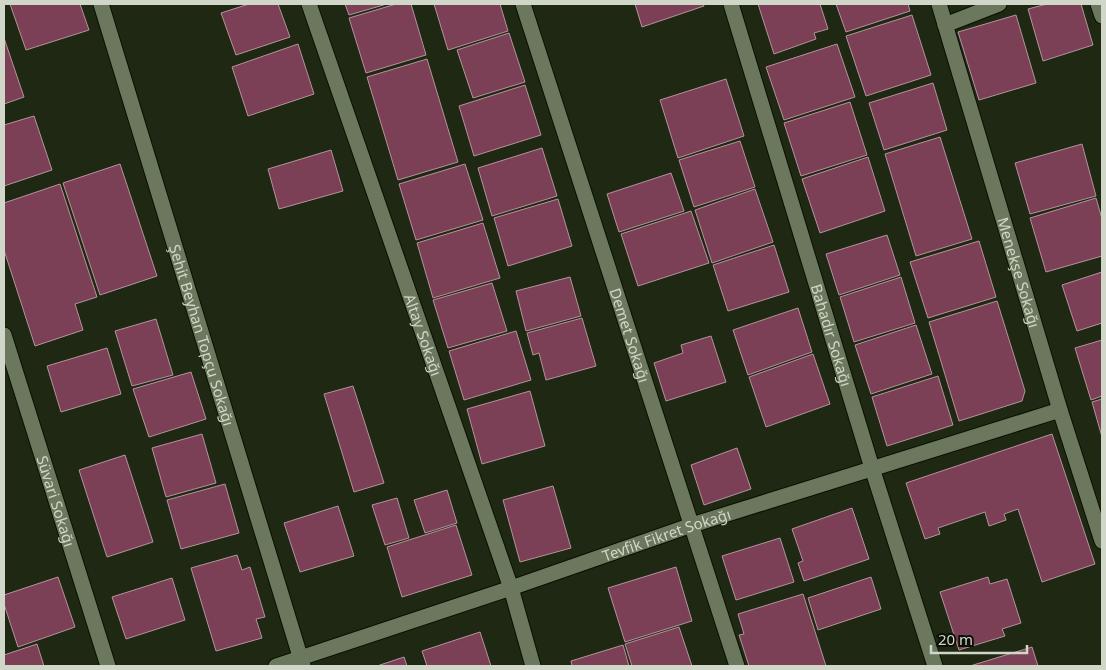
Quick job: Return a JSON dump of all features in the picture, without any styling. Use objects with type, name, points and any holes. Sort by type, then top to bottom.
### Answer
[{"type":"street","name":"Şehit Beyhan Topçu Sokağı","points":[[101,4],[301,662]]},
{"type":"street","name":"Altay Sokağı","points":[[309,4],[511,588],[533,666]]},
{"type":"street","name":"Demet Sokağı","points":[[523,4],[737,666]]},
{"type":"street","name":"Bahadır Sokağı","points":[[731,4],[872,468],[935,666]]},
{"type":"street","name":"Menekşe Sokağı","points":[[939,4],[1060,410],[1102,541]]},
{"type":"street","points":[[945,25],[1000,4]]},
{"type":"street","points":[[1098,4],[1102,16]]},
{"type":"street","name":"Süvari Sokağı","points":[[4,335],[108,666]]},
{"type":"street","name":"Tevfik Fikret Sokağı","points":[[276,666],[301,662],[692,525],[1060,410]]},
{"type":"building","points":[[10,4],[80,4],[89,30],[26,50]]},
{"type":"building","points":[[249,4],[278,4],[290,37],[236,55],[221,13]]},
{"type":"building","points":[[345,4],[387,4],[349,15]]},
{"type":"building","points":[[396,4],[411,4],[426,55],[366,73],[349,18]]},
{"type":"building","points":[[434,4],[500,4],[508,31],[448,50]]},
{"type":"building","points":[[635,4],[703,4],[704,6],[642,27]]},
{"type":"building","points":[[758,4],[820,4],[828,29],[814,33],[816,39],[774,54]]},
{"type":"building","points":[[836,4],[908,4],[910,11],[846,32]]},
{"type":"building","points":[[1047,4],[1081,4],[1093,45],[1043,61],[1028,9]]},
{"type":"building","points":[[912,15],[931,75],[866,96],[846,36]]},
{"type":"building","points":[[1016,15],[1036,83],[979,100],[958,32]]},
{"type":"building","points":[[509,33],[525,82],[473,98],[457,50]]},
{"type":"building","points":[[4,38],[24,97],[4,104]]},
{"type":"building","points":[[298,44],[314,94],[248,116],[232,67]]},
{"type":"building","points":[[837,44],[855,97],[784,120],[766,67]]},
{"type":"building","points":[[427,59],[458,162],[398,180],[367,77]]},
{"type":"building","points":[[726,79],[744,136],[678,158],[660,100]]},
{"type":"building","points":[[933,83],[947,130],[884,150],[869,103]]},
{"type":"building","points":[[525,85],[541,135],[474,156],[459,106]]},
{"type":"building","points":[[850,102],[867,155],[801,176],[784,123]]},
{"type":"building","points":[[34,116],[52,170],[4,186],[4,125]]},
{"type":"building","points":[[940,137],[972,239],[916,256],[885,154]]},
{"type":"building","points":[[740,141],[755,187],[694,207],[679,160]]},
{"type":"building","points":[[1082,144],[1096,196],[1030,214],[1015,163]]},
{"type":"building","points":[[542,148],[557,196],[492,216],[478,168]]},
{"type":"building","points":[[331,150],[343,191],[279,209],[268,169]]},
{"type":"building","points":[[868,157],[885,211],[820,233],[802,179]]},
{"type":"building","points":[[120,164],[157,276],[100,295],[63,183]]},
{"type":"building","points":[[465,164],[483,220],[416,240],[399,184]]},
{"type":"building","points":[[671,173],[684,211],[619,232],[607,194]]},
{"type":"building","points":[[60,184],[97,297],[75,304],[83,330],[35,346],[4,250],[4,203]]},
{"type":"building","points":[[755,189],[773,242],[712,263],[695,210]]},
{"type":"building","points":[[1096,198],[1102,219],[1102,256],[1046,272],[1030,218]]},
{"type":"building","points":[[558,199],[572,246],[508,266],[494,218]]},
{"type":"building","points":[[691,211],[709,263],[638,286],[621,234]]},
{"type":"building","points":[[483,223],[500,278],[433,298],[417,243]]},
{"type":"building","points":[[887,235],[900,275],[839,295],[826,254]]},
{"type":"building","points":[[979,241],[996,297],[928,318],[910,262]]},
{"type":"building","points":[[774,245],[789,292],[728,311],[713,265]]},
{"type":"building","points":[[1102,272],[1102,323],[1077,331],[1062,285]]},
{"type":"building","points":[[570,277],[581,316],[526,331],[516,291]]},
{"type":"building","points":[[901,277],[915,323],[854,342],[840,297]]},
{"type":"building","points":[[492,283],[507,331],[448,348],[433,300]]},
{"type":"building","points":[[997,301],[1025,391],[1022,401],[959,421],[929,322]]},
{"type":"building","points":[[798,308],[812,352],[748,375],[733,330]]},
{"type":"building","points":[[582,318],[596,366],[546,380],[539,353],[533,355],[527,333]]},
{"type":"building","points":[[156,319],[173,375],[132,386],[115,331]]},
{"type":"building","points":[[916,325],[932,374],[871,394],[855,345]]},
{"type":"building","points":[[516,331],[531,380],[464,400],[449,351]]},
{"type":"building","points":[[711,336],[726,382],[666,401],[654,363],[683,353],[681,345]]},
{"type":"building","points":[[1102,340],[1102,396],[1091,400],[1075,348]]},
{"type":"building","points":[[107,348],[121,394],[61,412],[47,366]]},
{"type":"building","points":[[813,354],[830,404],[766,427],[749,377]]},
{"type":"building","points":[[191,372],[206,419],[149,437],[133,389]]},
{"type":"building","points":[[938,376],[953,425],[887,446],[872,397]]},
{"type":"building","points":[[353,386],[384,483],[354,492],[324,394]]},
{"type":"building","points":[[530,391],[545,446],[482,464],[467,409]]},
{"type":"building","points":[[1102,399],[1102,437],[1092,402]]},
{"type":"building","points":[[202,434],[216,483],[166,497],[152,448]]},
{"type":"building","points":[[1052,434],[1095,564],[1042,582],[1018,509],[1004,514],[1006,520],[989,526],[985,512],[938,528],[940,534],[925,539],[906,483]]},
{"type":"building","points":[[737,448],[751,489],[704,505],[691,465]]},
{"type":"building","points":[[125,455],[153,542],[107,557],[79,470]]},
{"type":"building","points":[[225,484],[239,533],[181,549],[167,500]]},
{"type":"building","points":[[553,486],[571,548],[520,562],[503,500]]},
{"type":"building","points":[[447,490],[457,523],[425,533],[414,500]]},
{"type":"building","points":[[397,498],[409,538],[385,545],[372,505]]},
{"type":"building","points":[[338,506],[354,556],[300,572],[284,523]]},
{"type":"building","points":[[852,508],[869,559],[804,581],[798,563],[803,561],[792,529]]},
{"type":"building","points":[[456,525],[472,575],[402,597],[387,547]]},
{"type":"building","points":[[780,538],[794,582],[736,600],[722,556]]},
{"type":"building","points":[[237,555],[242,570],[250,567],[265,617],[256,619],[262,638],[216,651],[191,568]]},
{"type":"building","points":[[676,567],[692,621],[625,642],[608,588]]},
{"type":"building","points":[[58,577],[75,627],[18,647],[4,604],[4,595]]},
{"type":"building","points":[[871,577],[881,609],[818,630],[808,598]]},
{"type":"building","points":[[988,577],[990,584],[1007,579],[1021,623],[1002,629],[1005,636],[959,650],[940,592]]},
{"type":"building","points":[[172,578],[185,620],[126,639],[112,597]]},
{"type":"building","points":[[803,594],[826,666],[749,666],[739,635],[744,634],[738,614]]},
{"type":"building","points":[[679,627],[692,666],[632,666],[625,644]]},
{"type":"building","points":[[480,632],[491,666],[427,666],[422,651]]},
{"type":"building","points":[[37,644],[44,666],[4,666],[4,655]]},
{"type":"building","points":[[623,645],[629,666],[572,666],[571,661]]},
{"type":"building","points":[[1032,647],[1038,666],[970,666]]},
{"type":"building","points":[[404,657],[407,666],[377,666]]}]
